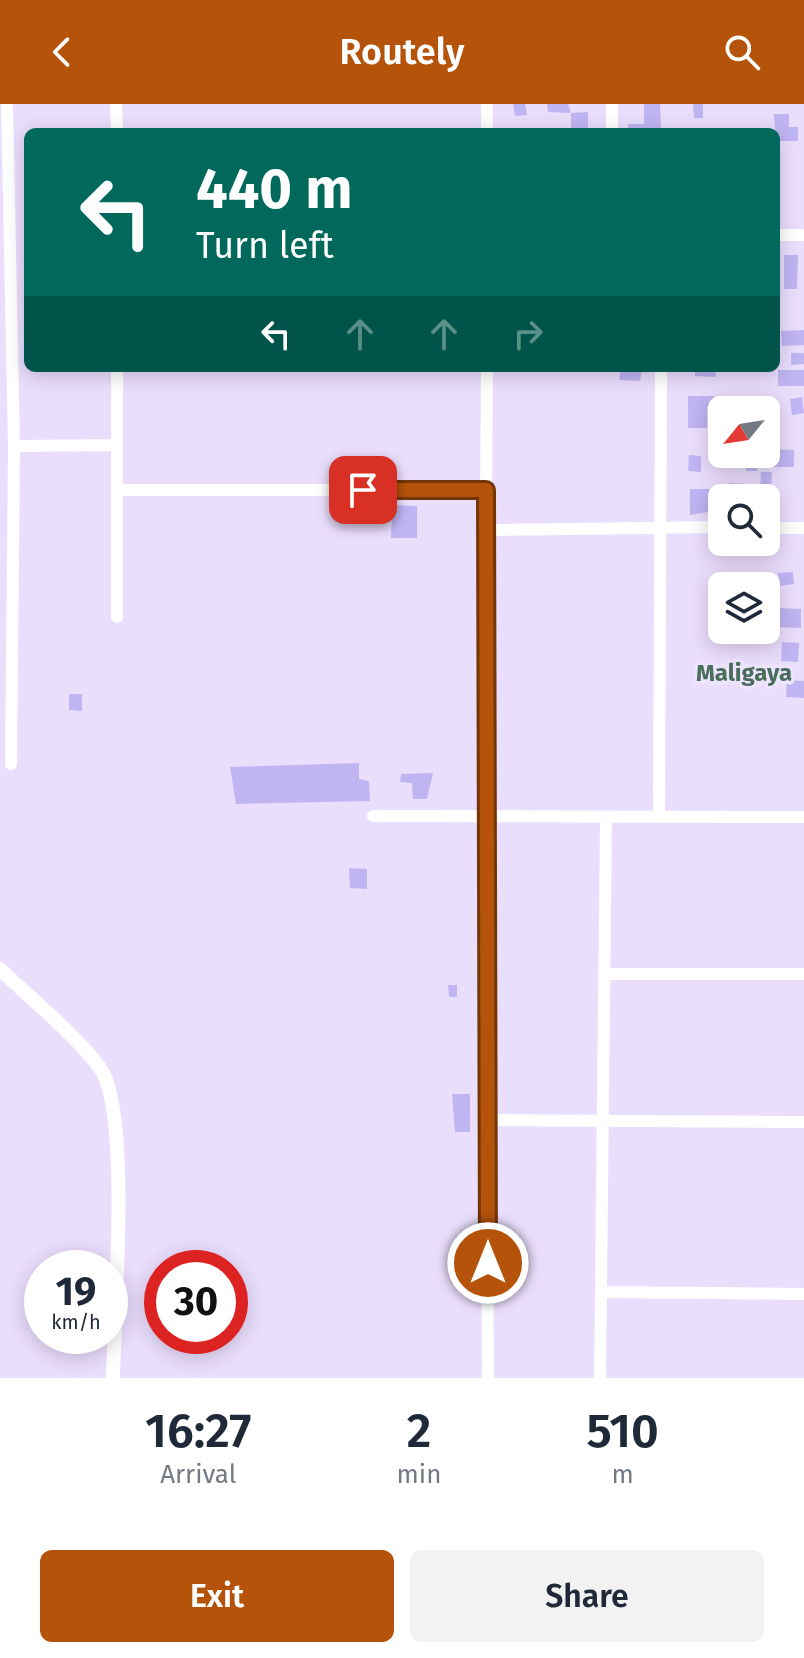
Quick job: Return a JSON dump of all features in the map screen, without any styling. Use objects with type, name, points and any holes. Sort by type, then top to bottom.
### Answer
[{"type":"street","points":[[7,104],[14,446],[11,764]]},
{"type":"street","points":[[116,104],[117,128]]},
{"type":"street","points":[[487,104],[487,128]]},
{"type":"street","points":[[612,104],[612,128]]},
{"type":"street","points":[[780,235],[804,235]]},
{"type":"street","points":[[117,372],[117,617]]},
{"type":"street","points":[[487,372],[484,815],[488,1378]]},
{"type":"street","points":[[659,816],[661,372]]},
{"type":"street","points":[[14,446],[117,445]]},
{"type":"street","points":[[117,490],[486,490]]},
{"type":"street","points":[[485,530],[708,527]]},
{"type":"street","points":[[780,528],[804,528]]},
{"type":"street","points":[[373,816],[804,817]]},
{"type":"street","points":[[600,1378],[606,817]]},
{"type":"street","points":[[0,969],[100,1068],[113,1096],[117,1144],[113,1378]]},
{"type":"street","points":[[605,974],[804,974]]},
{"type":"street","points":[[488,1120],[804,1122]]},
{"type":"street","points":[[601,1292],[804,1294]]},
{"type":"building","points":[[513,104],[525,104],[527,115],[515,116]]},
{"type":"building","points":[[547,104],[568,104],[571,113],[548,112]]},
{"type":"building","points":[[644,104],[660,104],[661,128],[628,128],[628,124],[644,124]]},
{"type":"building","points":[[693,104],[703,104],[703,118],[694,118]]},
{"type":"building","points":[[588,112],[588,128],[571,128],[571,113]]},
{"type":"building","points":[[774,114],[789,114],[789,127],[798,127],[798,141],[780,141],[780,128],[775,128]]},
{"type":"building","points":[[784,255],[798,255],[797,289],[784,289]]},
{"type":"building","points":[[804,330],[804,345],[782,346],[781,331]]},
{"type":"building","points":[[791,353],[804,353],[804,364],[791,365]]},
{"type":"building","points":[[780,370],[804,370],[804,386],[778,386]]},
{"type":"building","points":[[620,372],[641,372],[640,381],[619,380]]},
{"type":"building","points":[[695,372],[715,372],[716,377],[695,376]]},
{"type":"building","points":[[688,396],[708,396],[707,428],[688,428]]},
{"type":"building","points":[[802,397],[804,413],[792,415],[790,399]]},
{"type":"building","points":[[780,449],[794,450],[794,467],[780,467]]},
{"type":"building","points":[[689,455],[701,456],[701,472],[688,471]]},
{"type":"building","points":[[761,472],[772,472],[771,484],[760,484]]},
{"type":"building","points":[[690,489],[708,489],[708,512],[690,515]]},
{"type":"building","points":[[392,505],[417,506],[417,538],[391,538]]},
{"type":"building","points":[[793,572],[794,584],[780,586],[780,573]]},
{"type":"building","points":[[780,608],[801,609],[801,628],[780,627]]},
{"type":"building","points":[[782,642],[799,643],[798,662],[781,661]]},
{"type":"building","points":[[787,680],[804,681],[804,698],[786,697]]},
{"type":"building","points":[[69,694],[82,694],[82,711],[69,710]]},
{"type":"building","points":[[359,763],[359,779],[369,781],[370,801],[236,804],[230,767]]},
{"type":"building","points":[[433,773],[427,799],[413,799],[412,783],[400,782],[401,774]]},
{"type":"building","points":[[349,868],[367,869],[367,889],[350,888]]},
{"type":"building","points":[[448,985],[457,985],[457,997],[449,997]]},
{"type":"building","points":[[452,1094],[470,1094],[470,1132],[455,1132]]},
{"type":"district","name":"Maligaya","points":[[744,673]]},
{"type":"route","points":[[363,490],[486,490],[484,815],[488,1263]]}]
